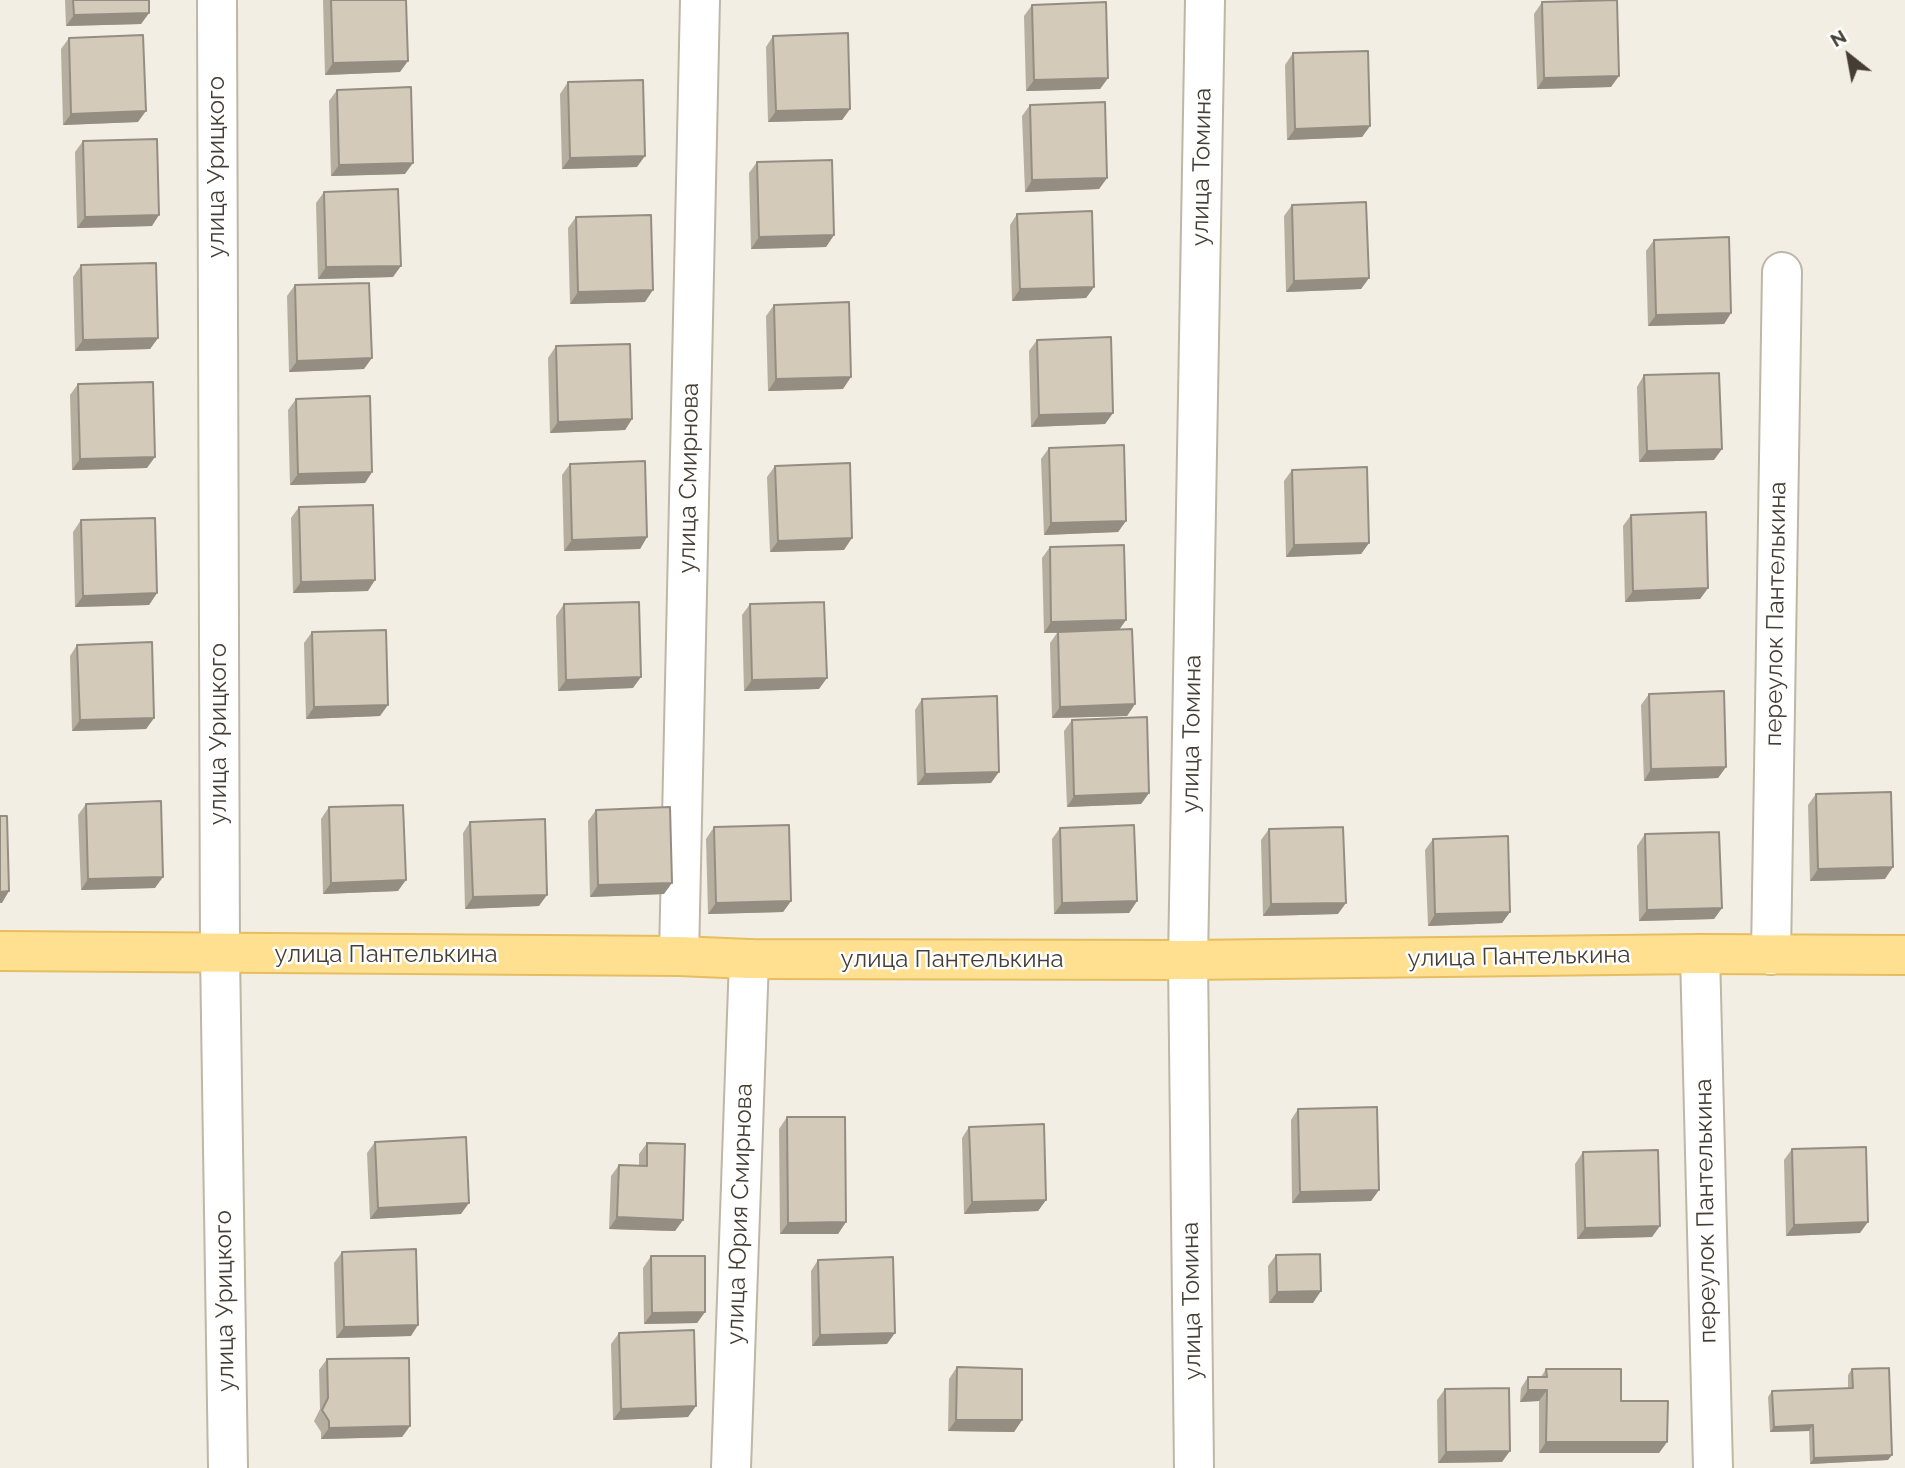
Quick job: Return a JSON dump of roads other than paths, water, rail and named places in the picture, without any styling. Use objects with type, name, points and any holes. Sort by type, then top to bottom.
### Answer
[{"type":"main road","name":"улица Пантелькина","points":[[0,951],[679,956],[749,959],[1188,960],[1700,954],[1905,955]]},
{"type":"street","name":"улица Урицкого","points":[[217,0],[220,954],[228,1468]]},
{"type":"street","name":"улица Смирнова","points":[[679,956],[700,0]]},
{"type":"street","name":"улица Томина","points":[[1194,1468],[1188,960],[1205,0]]},
{"type":"street","name":"переулок Пантелькина","points":[[1771,955],[1782,272]]},
{"type":"street","name":"переулок Пантелькина","points":[[1700,954],[1713,1468]]},
{"type":"street","name":"улица Юрия Смирнова","points":[[732,1468],[749,959]]}]
